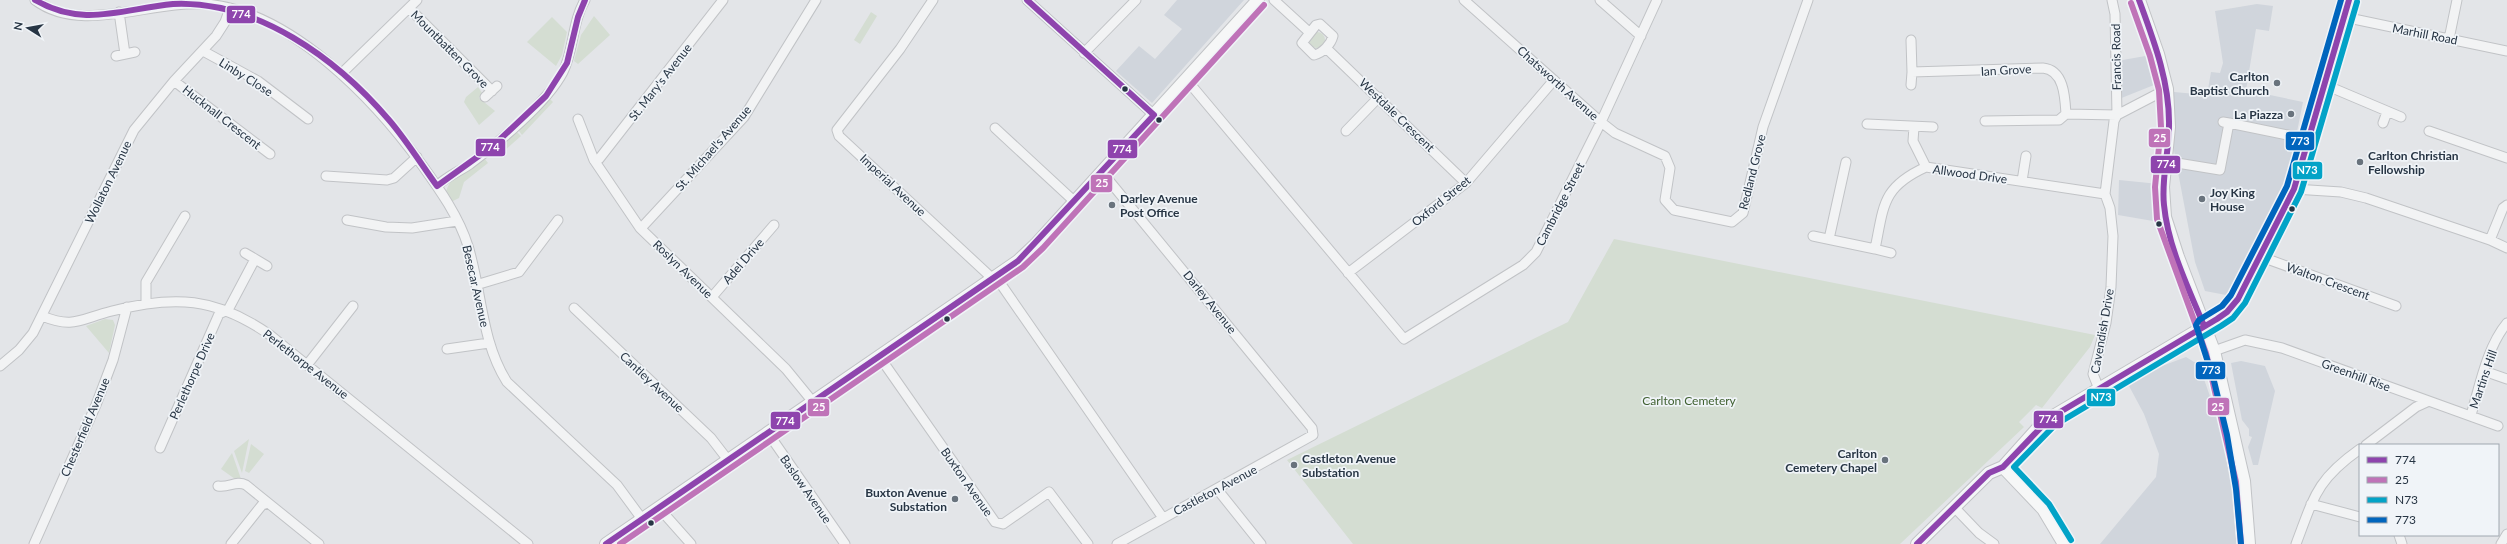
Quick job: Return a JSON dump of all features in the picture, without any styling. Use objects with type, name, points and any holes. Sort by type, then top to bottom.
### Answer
[{"type":"street","name":"Besecar Avenue","points":[[35,0],[47,10],[71,16],[92,16],[119,12],[156,3],[191,3],[230,8],[248,14],[290,35],[341,74],[388,119],[437,186],[457,220],[468,246],[489,344],[498,369],[506,382],[617,485],[642,519]]},
{"type":"street","points":[[341,74],[417,0]]},
{"type":"street","points":[[437,186],[487,149],[550,92],[568,59],[578,15],[585,0]]},
{"type":"street","name":"St. Mary's Avenue","points":[[594,160],[600,159],[723,0]]},
{"type":"street","name":"St. Michael's Avenue","points":[[640,228],[744,117],[816,0]]},
{"type":"street","name":"Imperial Avenue","points":[[933,0],[900,49],[839,125],[837,130],[839,136],[994,278],[1163,518]]},
{"type":"street","points":[[1027,0],[1154,115]]},
{"type":"street","points":[[1084,53],[1136,0]]},
{"type":"street","points":[[606,544],[994,278],[1037,243],[1258,0]]},
{"type":"street","points":[[1274,0],[1309,32]]},
{"type":"street","name":"Chatsworth Avenue","points":[[1464,0],[1615,133],[1660,153]]},
{"type":"street","points":[[1600,0],[1641,36]]},
{"type":"street","name":"Cambridge Street","points":[[1348,273],[1404,340],[1523,265],[1536,252],[1601,122],[1657,0]]},
{"type":"street","name":"Redland Grove","points":[[1660,153],[1669,161],[1670,168],[1664,193],[1665,200],[1669,207],[1674,210],[1732,222],[1743,213],[1763,127],[1808,0]]},
{"type":"street","name":"Francis Road","points":[[2112,0],[2115,14],[2117,115]]},
{"type":"street","points":[[2139,0],[2158,54],[2167,89],[2169,127],[2163,186],[2165,217],[2214,351],[2244,481],[2249,544]]},
{"type":"street","points":[[1917,544],[1989,473],[2003,467],[2038,428],[2099,389],[2227,312],[2238,299],[2294,189],[2323,84],[2349,0]]},
{"type":"street","points":[[2449,39],[2457,0]]},
{"type":"street","name":"Wollaton Avenue","points":[[0,366],[23,346],[42,316],[134,130],[174,81],[221,30],[230,8]]},
{"type":"street","name":"Mountbatten Grove","points":[[409,8],[491,91]]},
{"type":"street","points":[[119,12],[121,55],[135,52]]},
{"type":"street","name":"Marhill Road","points":[[2344,17],[2507,51]]},
{"type":"street","points":[[1320,24],[1330,32],[1332,40],[1326,48],[1319,54],[1314,55],[1304,47],[1303,39],[1316,25],[1320,24]]},
{"type":"street","points":[[1911,85],[1912,40]]},
{"type":"street","name":"Westdale Crescent","points":[[1326,48],[1379,97],[1466,183]]},
{"type":"street","name":"Linby Close","points":[[203,51],[258,81],[308,119]]},
{"type":"street","name":"Ian Grove","points":[[1912,72],[2049,69],[2058,76],[2065,100],[2066,114]]},
{"type":"street","points":[[1186,79],[1348,273]]},
{"type":"street","name":"Oxford Street","points":[[1348,273],[1466,183],[1554,80]]},
{"type":"street","name":"Hucknall Crescent","points":[[174,81],[270,154]]},
{"type":"street","points":[[2323,84],[2401,118]]},
{"type":"street","points":[[1985,121],[2059,120],[2066,114],[2117,115],[2167,89]]},
{"type":"street","points":[[1346,131],[1379,97]]},
{"type":"street","points":[[2383,123],[2387,112]]},
{"type":"street","name":"Cavendish Drive","points":[[2099,389],[2094,380],[2093,371],[2106,323],[2111,287],[2113,236],[2110,208],[2105,194],[2117,115]]},
{"type":"street","name":"Roslyn Avenue","points":[[578,119],[594,160],[640,228],[786,369],[813,402]]},
{"type":"street","points":[[2165,161],[2220,170],[2226,123],[2307,139]]},
{"type":"street","points":[[1867,124],[1933,127]]},
{"type":"street","points":[[1914,127],[1913,141],[1926,167]]},
{"type":"street","points":[[995,128],[1075,202]]},
{"type":"street","points":[[2429,131],[2507,158]]},
{"type":"street","name":"Allwood Drive","points":[[2022,181],[2026,156]]},
{"type":"street","points":[[326,176],[387,180],[394,178],[417,157]]},
{"type":"street","points":[[1829,239],[1846,162]]},
{"type":"street","name":"Allwood Drive","points":[[1875,249],[1885,204],[1891,190],[1901,180],[1926,167],[2105,194]]},
{"type":"street","name":"Darley Avenue","points":[[1102,172],[1312,428],[1313,435]]},
{"type":"street","points":[[2294,189],[2340,192],[2366,198],[2490,240],[2507,248]]},
{"type":"street","points":[[2490,240],[2503,208],[2507,205]]},
{"type":"street","points":[[146,304],[146,282],[184,216]]},
{"type":"street","points":[[347,220],[386,227],[412,228],[457,220]]},
{"type":"street","points":[[476,285],[519,272],[558,220]]},
{"type":"street","name":"Adel Drive","points":[[712,297],[774,225]]},
{"type":"street","points":[[1813,236],[1891,253]]},
{"type":"street","points":[[245,253],[267,266]]},
{"type":"street","name":"Walton Crescent","points":[[2259,256],[2396,306]]},
{"type":"street","name":"Perlethorpe Drive","points":[[160,448],[219,314],[228,310],[256,259]]},
{"type":"street","name":"Perlethorpe Avenue","points":[[42,316],[71,324],[127,307],[187,301],[228,310],[264,330],[528,544]]},
{"type":"street","points":[[307,365],[353,306]]},
{"type":"street","name":"Chesterfield Avenue","points":[[34,544],[96,406],[113,360],[127,307]]},
{"type":"street","name":"Cantley Avenue","points":[[574,308],[711,438],[728,460]]},
{"type":"street","name":"Martins Hill","points":[[2471,415],[2484,371],[2500,332],[2507,323]]},
{"type":"street","name":"Greenhill Rise","points":[[2214,351],[2244,340],[2282,348],[2427,402],[2471,415],[2498,426]]},
{"type":"street","name":"Besecar Avenue","points":[[447,349],[489,344]]},
{"type":"street","name":"Buxton Avenue","points":[[879,356],[995,522],[1003,524],[1049,492],[1088,544]]},
{"type":"street","points":[[2484,371],[2507,379]]},
{"type":"street","points":[[2367,444],[2416,407],[2427,402]]},
{"type":"street","name":"Baslow Avenue","points":[[768,433],[845,544]]},
{"type":"street","name":"Castleton Avenue","points":[[1117,544],[1313,435]]},
{"type":"street","points":[[2296,544],[2319,486],[2331,471],[2359,450]]},
{"type":"street","points":[[2003,467],[2044,509],[2064,544]]},
{"type":"street","points":[[218,486],[243,483],[319,544]]},
{"type":"street","points":[[1217,489],[1261,544]]},
{"type":"street","points":[[230,544],[262,504],[268,503]]},
{"type":"street","points":[[2312,504],[2359,517]]},
{"type":"street","points":[[1954,507],[1978,533],[1994,544]]},
{"type":"street","points":[[659,508],[691,544]]},
{"type":"street","points":[[2501,544],[2507,534]]},
{"type":"shaded area","points":[[1177,0],[1244,0],[1152,103],[1116,71],[1139,46],[1155,59],[1182,29],[1164,15]]},
{"type":"shaded area","points":[[2257,4],[2273,6],[2269,31],[2256,29],[2246,90],[2303,102],[2285,191],[2230,296],[2205,291],[2195,262],[2174,151],[2174,92],[2207,95],[2211,72],[2220,73],[2223,63],[2215,11]]},
{"type":"shaded area","points":[[2151,55],[2159,83],[2119,99],[2117,61]]},
{"type":"shaded area","points":[[2119,180],[2159,184],[2153,221],[2118,215]]},
{"type":"shaded area","points":[[2186,357],[2199,365],[2232,459],[2236,479],[2239,544],[2100,544],[2156,477],[2159,454],[2144,414],[2129,386],[2154,369]]},
{"type":"shaded area","points":[[2241,361],[2265,366],[2275,391],[2258,465],[2253,465],[2248,447],[2252,437],[2249,436],[2249,429],[2242,420],[2231,363]]},
{"type":"green space","points":[[871,12],[877,16],[860,44],[854,40]]},
{"type":"green space","points":[[594,16],[610,35],[578,64],[574,61],[581,35]]},
{"type":"green space","points":[[552,17],[567,32],[562,55],[556,66],[527,42]]},
{"type":"green space","points":[[1314,32],[1320,32],[1325,37],[1323,46],[1320,48],[1314,48],[1309,43],[1309,37]]},
{"type":"green space","points":[[478,87],[482,93],[479,98],[495,111],[479,125],[464,102],[466,97]]},
{"type":"green space","points":[[551,94],[553,96],[550,99],[553,102],[522,135],[519,131],[520,127]]},
{"type":"green space","points":[[516,131],[521,136],[497,157],[493,152]]},
{"type":"green space","points":[[484,158],[488,163],[464,182],[459,198],[451,202],[446,191],[450,182]]},
{"type":"green space","name":"Carlton Cemetery","points":[[1614,239],[2095,335],[2090,347],[2042,408],[2036,405],[2019,422],[2024,427],[1900,544],[1353,544],[1287,460],[1568,322]]},
{"type":"green space","points":[[105,319],[113,320],[115,325],[109,353],[86,326]]},
{"type":"green space","points":[[249,439],[242,473],[234,451]]},
{"type":"green space","points":[[251,444],[264,454],[249,473],[245,471]]},
{"type":"green space","points":[[232,453],[241,479],[235,479],[221,469]]},
{"type":"transit line","name":"774","points":[[35,0],[53,8],[70,13],[86,15],[120,12],[173,4],[204,5],[235,12],[265,23],[320,55],[368,97],[396,128],[437,186],[494,145],[546,96],[567,63],[578,17],[585,0]]},
{"type":"transit line","name":"774","points":[[606,544],[1018,261],[1154,115],[1027,0]]},
{"type":"transit line","name":"774","points":[[2139,0],[2160,62],[2169,110],[2169,136],[2163,195],[2166,221],[2174,251],[2185,282],[2204,326]]},
{"type":"transit line","name":"773","points":[[2241,544],[2236,489],[2227,435],[2214,381],[2196,325],[2199,320],[2222,306],[2231,295],[2287,186],[2341,0]]},
{"type":"transit line","name":"774","points":[[1917,544],[1989,473],[2003,467],[2050,418],[2217,319],[2227,312],[2238,299],[2294,189],[2349,0]]},
{"type":"transit line","name":"N73","points":[[2071,540],[2049,504],[2014,467],[2055,425],[2221,326],[2233,318],[2245,303],[2301,192],[2357,2]]},
{"type":"transit line","name":"25","points":[[2131,3],[2150,56],[2159,90],[2161,127],[2155,187],[2157,219],[2206,353],[2236,482],[2241,544]]},
{"type":"transit line","name":"25","points":[[620,544],[1023,267],[1043,248],[1264,5]]},
{"type":"place","name":"Carlton Baptist Church","points":[[2277,83]]},
{"type":"place","name":"La Piazza","points":[[2291,114]]},
{"type":"place","name":"Carlton Christian Fellowship","points":[[2360,162]]},
{"type":"place","name":"Joy King House","points":[[2202,199]]},
{"type":"place","name":"Darley Avenue Post Office","points":[[1112,205]]},
{"type":"place","name":"Carlton Cemetery Chapel","points":[[1885,460]]},
{"type":"place","name":"Castleton Avenue Substation","points":[[1294,465]]},
{"type":"place","name":"Buxton Avenue Substation","points":[[955,499]]}]
